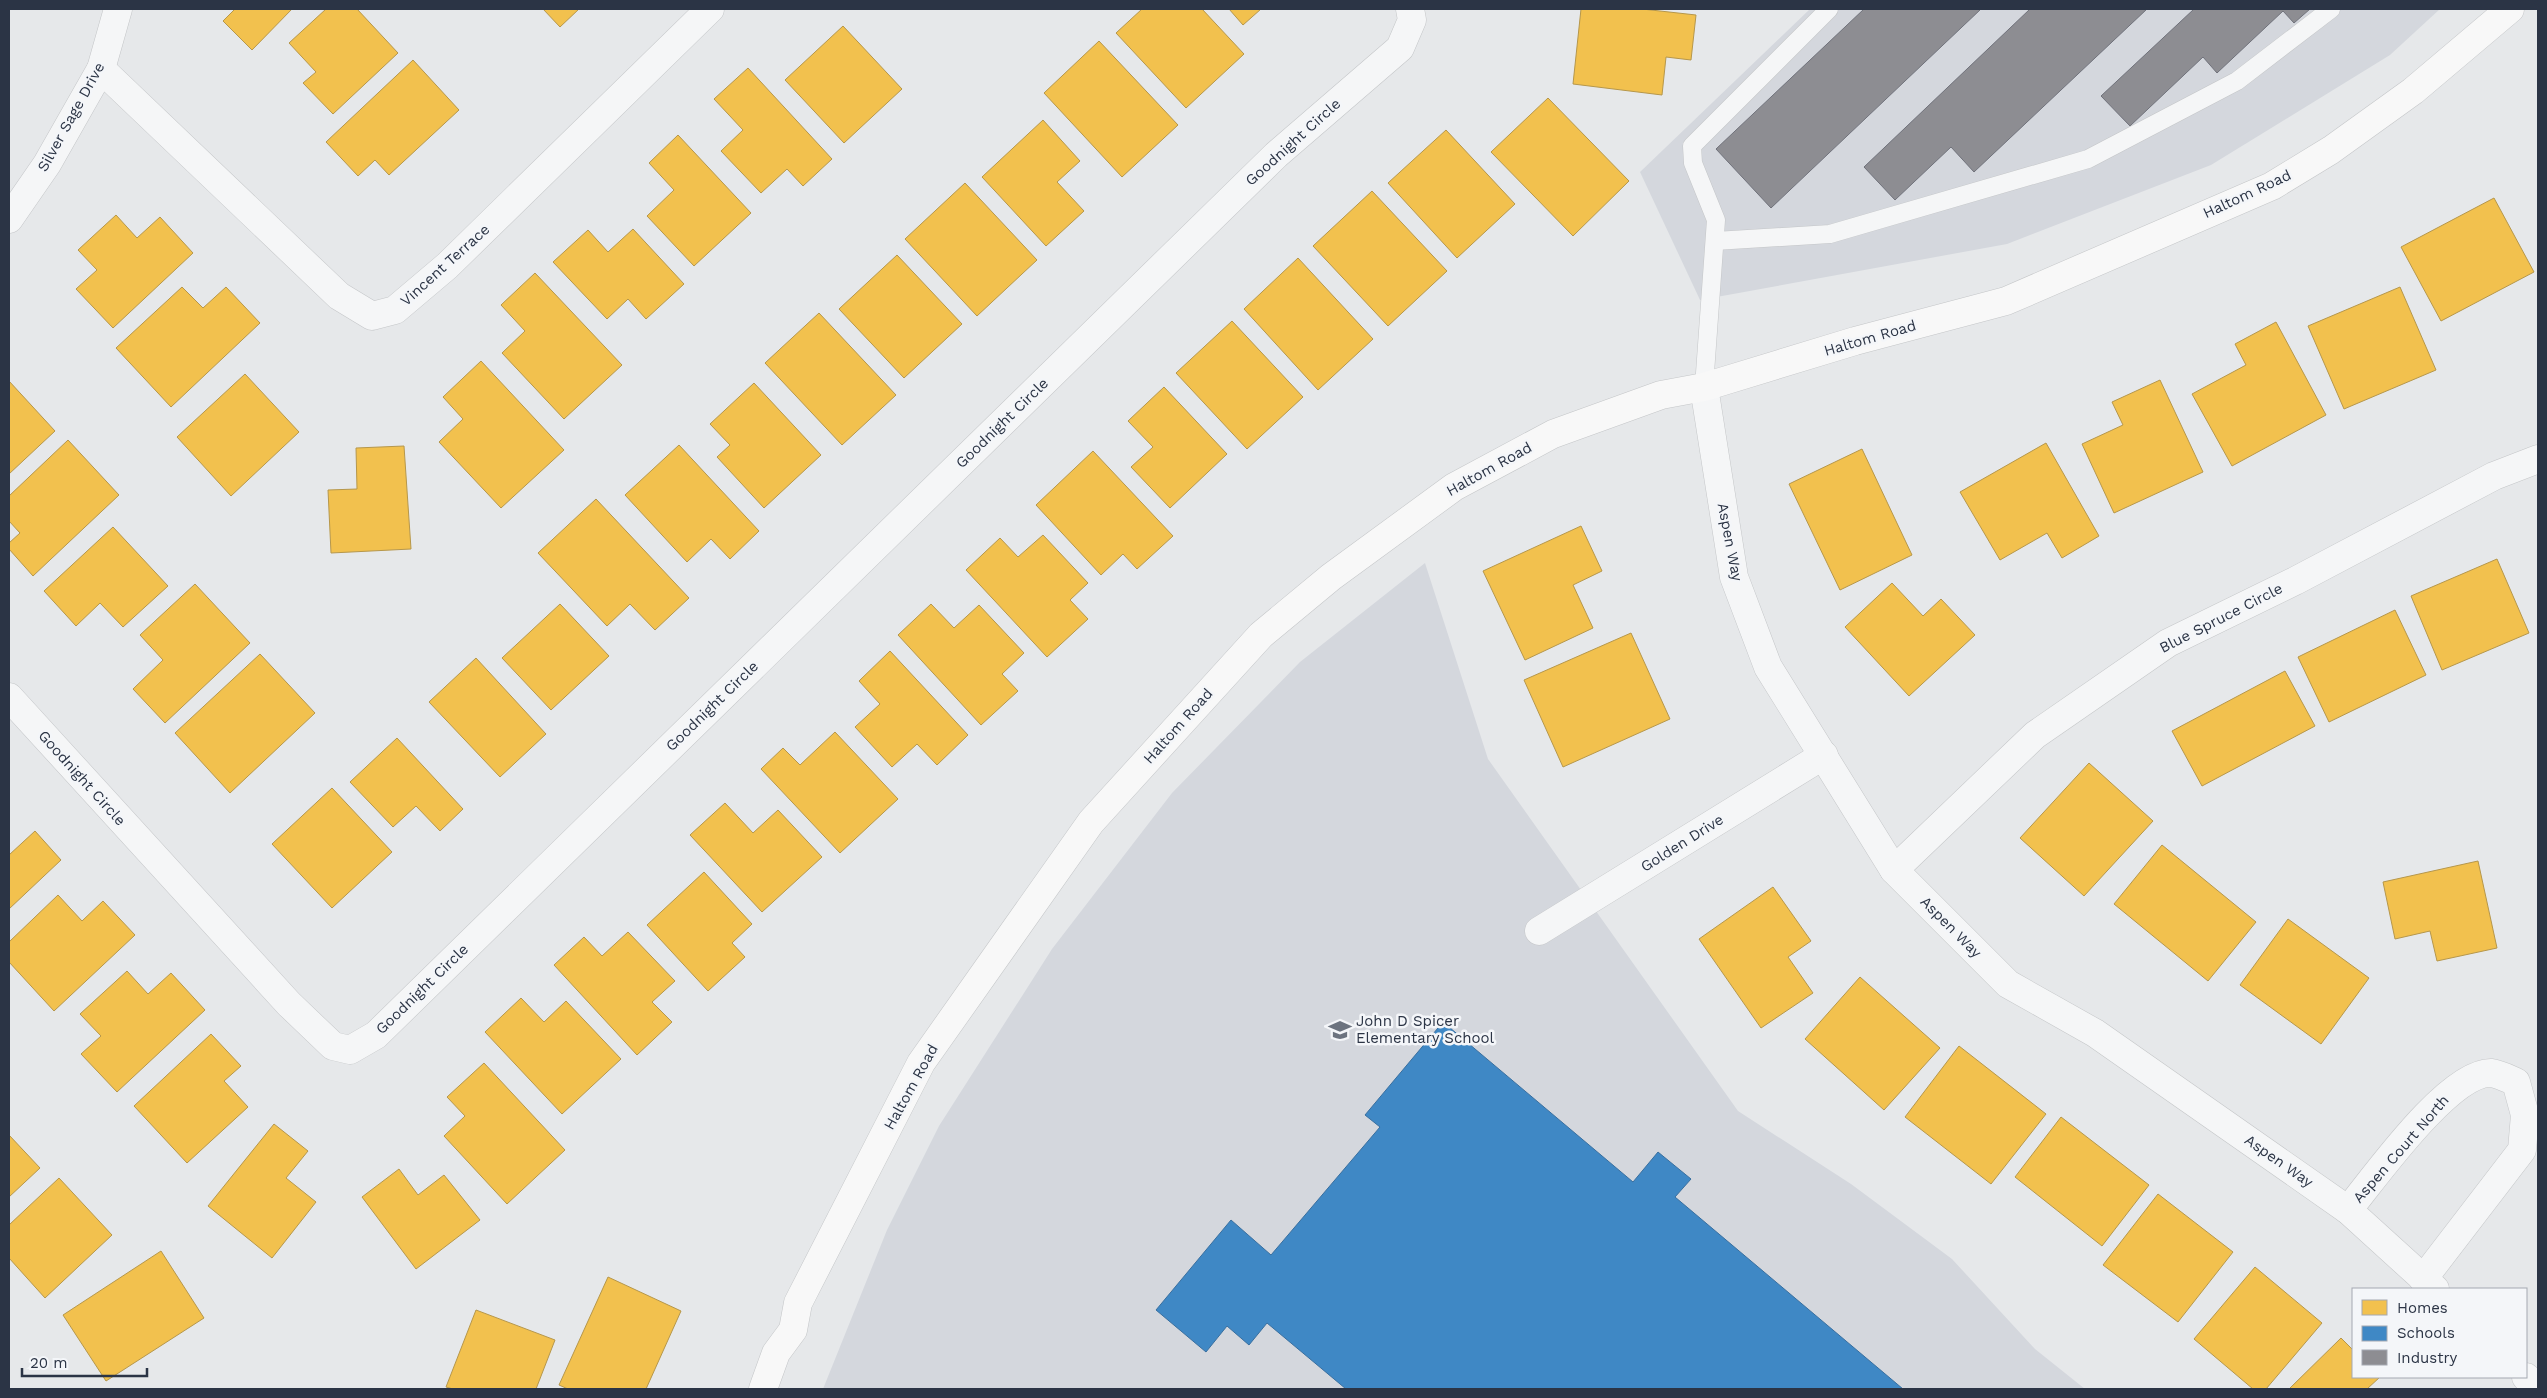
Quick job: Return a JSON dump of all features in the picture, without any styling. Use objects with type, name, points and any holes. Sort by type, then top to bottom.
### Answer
[{"type":"main road","name":"Haltom Road","points":[[763,1389],[776,1353],[793,1330],[798,1303],[921,1063],[1091,822],[1261,635],[1331,577],[1454,487],[1552,434],[1661,395],[1704,388],[1855,341],[2006,301],[2272,186],[2332,150],[2413,92],[2510,9]]},
{"type":"street","name":"Silver Sage Drive","points":[[9,219],[47,164],[101,69],[118,9]]},
{"type":"street","name":"Vincent Terrace","points":[[101,69],[339,296],[372,316],[395,310],[447,266],[710,9]]},
{"type":"street","name":"Goodnight Circle","points":[[9,697],[289,1004],[332,1046],[350,1050],[376,1035],[1276,154],[1400,48],[1412,20],[1410,9]]},
{"type":"street","name":"Aspen Way","points":[[1704,388],[1734,577],[1768,667],[1894,870],[2008,984],[2095,1033],[2348,1210],[2429,1284]]},
{"type":"street","name":"Blue Spruce Circle","points":[[1894,870],[2035,735],[2168,643],[2295,581],[2494,476],[2538,459]]},
{"type":"street","name":"Golden Drive","points":[[1539,931],[1824,755]]},
{"type":"street","name":"Aspen Court North","points":[[2348,1210],[2439,1100],[2465,1080],[2490,1073],[2516,1082],[2524,1115],[2522,1150],[2429,1284]]},
{"type":"street","points":[[2527,1378],[2537,1389]]},
{"type":"lane","points":[[1704,388],[1716,220],[1693,163],[1692,146],[1829,9]]},
{"type":"lane","points":[[1715,241],[1830,234],[2088,160],[2237,80],[2331,9]]},
{"type":"shaded area","points":[[1810,9],[2440,9],[2390,55],[2211,165],[2007,244],[1700,300],[1640,172]]},
{"type":"shaded area","name":"John D Spicer Elementary School","points":[[1425,563],[1488,759],[1738,1111],[1851,1184],[1952,1259],[2035,1349],[2085,1389],[823,1389],[887,1230],[939,1126],[1052,949],[1172,793],[1300,662]]},
{"type":"building: Homes","points":[[235,9],[292,9],[252,50],[223,21]]},
{"type":"building: Homes","points":[[326,9],[357,9],[398,53],[333,114],[303,83],[316,72],[289,43]]},
{"type":"building: Homes","points":[[543,9],[579,9],[560,27]]},
{"type":"building: Homes","points":[[1142,9],[1202,9],[1244,54],[1186,108],[1116,33]]},
{"type":"building: Homes","points":[[1229,9],[1261,9],[1243,25]]},
{"type":"building: Homes","points":[[1581,9],[1642,9],[1696,15],[1691,60],[1666,57],[1662,95],[1573,84]]},
{"type":"building: Homes","points":[[843,26],[902,89],[844,143],[785,80]]},
{"type":"building: Homes","points":[[1099,41],[1178,125],[1122,177],[1044,93]]},
{"type":"building: Homes","points":[[413,60],[459,110],[389,175],[375,160],[358,176],[326,142]]},
{"type":"building: Homes","points":[[748,68],[832,159],[803,186],[787,169],[761,193],[721,151],[743,130],[714,99]]},
{"type":"building: Homes","points":[[1548,98],[1629,181],[1573,236],[1491,152]]},
{"type":"building: Homes","points":[[1043,120],[1080,161],[1057,182],[1084,211],[1046,246],[982,177]]},
{"type":"building: Homes","points":[[1446,130],[1515,204],[1457,258],[1388,183]]},
{"type":"building: Homes","points":[[678,135],[751,213],[694,266],[647,216],[674,190],[649,163]]},
{"type":"building: Homes","points":[[965,183],[1037,260],[977,316],[905,239]]},
{"type":"building: Homes","points":[[1372,191],[1447,271],[1388,326],[1313,246]]},
{"type":"building: Homes","points":[[2494,198],[2534,272],[2441,321],[2401,247]]},
{"type":"building: Homes","points":[[116,215],[137,238],[160,217],[193,253],[113,328],[76,289],[97,270],[78,250]]},
{"type":"building: Homes","points":[[633,229],[684,284],[646,319],[628,299],[607,319],[553,262],[588,230],[608,252]]},
{"type":"building: Homes","points":[[897,255],[962,324],[904,378],[839,309]]},
{"type":"building: Homes","points":[[1298,258],[1373,339],[1318,390],[1244,309]]},
{"type":"building: Homes","points":[[535,273],[622,365],[564,419],[502,353],[525,331],[501,305]]},
{"type":"building: Homes","points":[[182,287],[203,308],[226,287],[260,323],[171,407],[116,348]]},
{"type":"building: Homes","points":[[2400,287],[2436,370],[2344,409],[2308,326]]},
{"type":"building: Homes","points":[[819,313],[896,395],[842,445],[765,363]]},
{"type":"building: Homes","points":[[1232,321],[1303,397],[1247,449],[1176,373]]},
{"type":"building: Homes","points":[[2276,322],[2326,415],[2232,466],[2192,394],[2246,365],[2235,344]]},
{"type":"building: Homes","points":[[481,361],[564,450],[501,508],[439,442],[463,419],[443,397]]},
{"type":"building: Homes","points":[[245,374],[299,432],[231,496],[177,437]]},
{"type":"building: Homes","points":[[2160,380],[2203,472],[2114,513],[2082,444],[2123,425],[2112,402]]},
{"type":"building: Homes","points":[[9,381],[55,431],[9,474]]},
{"type":"building: Homes","points":[[754,383],[821,455],[764,508],[717,457],[730,445],[710,424]]},
{"type":"building: Homes","points":[[1164,387],[1227,454],[1170,508],[1131,467],[1153,447],[1128,421]]},
{"type":"building: Homes","points":[[68,440],[119,495],[33,576],[9,549],[9,543],[20,533],[9,521],[9,496]]},
{"type":"building: Homes","points":[[2046,443],[2099,536],[2062,558],[2047,533],[2000,560],[1960,492]]},
{"type":"building: Homes","points":[[679,445],[759,531],[730,559],[711,539],[687,562],[625,495]]},
{"type":"building: Homes","points":[[404,446],[411,549],[331,553],[328,490],[357,489],[356,448]]},
{"type":"building: Homes","points":[[1862,449],[1912,555],[1840,590],[1789,484]]},
{"type":"building: Homes","points":[[1093,451],[1173,536],[1137,569],[1123,554],[1101,575],[1036,505]]},
{"type":"building: Homes","points":[[596,499],[689,598],[655,630],[630,604],[607,626],[538,553]]},
{"type":"building: Homes","points":[[1581,526],[1602,571],[1573,585],[1593,628],[1525,660],[1483,571]]},
{"type":"building: Homes","points":[[113,527],[168,586],[123,627],[100,603],[76,626],[44,591]]},
{"type":"building: Homes","points":[[1043,535],[1088,583],[1070,600],[1088,619],[1047,657],[966,570],[1000,538],[1018,557]]},
{"type":"building: Homes","points":[[2497,559],[2529,633],[2442,670],[2411,596]]},
{"type":"building: Homes","points":[[1892,583],[1923,616],[1941,599],[1975,635],[1909,696],[1845,627]]},
{"type":"building: Homes","points":[[195,584],[250,643],[165,723],[133,689],[163,660],[140,635]]},
{"type":"building: Homes","points":[[560,604],[609,656],[551,710],[502,658]]},
{"type":"building: Homes","points":[[931,604],[954,628],[979,605],[1024,653],[1002,674],[1018,691],[981,725],[898,635]]},
{"type":"building: Homes","points":[[2395,610],[2426,675],[2329,722],[2298,657]]},
{"type":"building: Homes","points":[[1631,633],[1670,719],[1563,767],[1524,680]]},
{"type":"building: Homes","points":[[890,651],[968,735],[937,765],[917,744],[892,767],[855,727],[880,704],[859,681]]},
{"type":"building: Homes","points":[[260,654],[315,713],[230,793],[175,733]]},
{"type":"building: Homes","points":[[476,658],[546,734],[500,777],[429,702]]},
{"type":"building: Homes","points":[[2285,671],[2315,726],[2202,786],[2172,731]]},
{"type":"building: Homes","points":[[835,732],[898,799],[840,853],[761,769],[783,748],[800,765]]},
{"type":"building: Homes","points":[[397,738],[463,809],[440,831],[416,806],[393,827],[350,782]]},
{"type":"building: Homes","points":[[2089,763],[2153,821],[2084,896],[2020,838]]},
{"type":"building: Homes","points":[[332,788],[392,852],[332,908],[272,844]]},
{"type":"building: Homes","points":[[725,803],[753,833],[778,810],[822,857],[762,912],[690,835]]},
{"type":"building: Homes","points":[[35,831],[61,860],[9,909],[9,855]]},
{"type":"building: Homes","points":[[2162,845],[2256,922],[2208,981],[2114,904]]},
{"type":"building: Homes","points":[[2478,861],[2497,948],[2437,961],[2430,931],[2395,939],[2383,882]]},
{"type":"building: Homes","points":[[704,872],[752,924],[732,943],[745,957],[708,991],[647,925]]},
{"type":"building: Homes","points":[[1773,887],[1811,941],[1788,957],[1813,993],[1761,1028],[1699,939]]},
{"type":"building: Homes","points":[[58,895],[82,921],[103,901],[135,935],[54,1011],[9,962],[9,942]]},
{"type":"building: Homes","points":[[2288,919],[2369,978],[2321,1044],[2240,985]]},
{"type":"building: Homes","points":[[628,932],[675,981],[652,1002],[672,1022],[637,1055],[554,965],[584,937],[602,956]]},
{"type":"building: Homes","points":[[127,971],[148,994],[171,973],[205,1010],[117,1092],[81,1054],[101,1036],[80,1014]]},
{"type":"building: Homes","points":[[1860,977],[1940,1048],[1884,1110],[1805,1039]]},
{"type":"building: Homes","points":[[521,998],[544,1022],[566,1001],[621,1059],[562,1114],[485,1032]]},
{"type":"building: Homes","points":[[211,1034],[241,1066],[224,1081],[248,1107],[187,1163],[134,1106]]},
{"type":"building: Homes","points":[[1959,1046],[2046,1114],[1991,1184],[1905,1117]]},
{"type":"building: Homes","points":[[484,1063],[565,1150],[507,1204],[444,1136],[465,1116],[447,1097]]},
{"type":"building: Homes","points":[[2061,1117],[2149,1185],[2102,1246],[2015,1177]]},
{"type":"building: Homes","points":[[274,1124],[308,1151],[286,1178],[316,1202],[272,1258],[208,1206]]},
{"type":"building: Homes","points":[[9,1135],[40,1168],[9,1197]]},
{"type":"building: Homes","points":[[399,1169],[418,1195],[444,1175],[480,1220],[416,1269],[362,1197]]},
{"type":"building: Homes","points":[[59,1178],[112,1235],[45,1298],[9,1258],[9,1225]]},
{"type":"building: Homes","points":[[2158,1194],[2233,1252],[2178,1322],[2103,1265]]},
{"type":"building: Homes","points":[[161,1251],[204,1318],[106,1381],[63,1315]]},
{"type":"building: Homes","points":[[2255,1267],[2322,1323],[2266,1389],[2253,1389],[2194,1339]]},
{"type":"building: Homes","points":[[608,1277],[681,1311],[646,1389],[568,1389],[559,1385]]},
{"type":"building: Homes","points":[[476,1310],[555,1340],[536,1389],[453,1389],[446,1387]]},
{"type":"building: Homes","points":[[2341,1338],[2352,1349],[2352,1378],[2379,1378],[2367,1389],[2289,1389]]},
{"type":"building: Schools","points":[[1443,1022],[1633,1182],[1658,1152],[1691,1179],[1675,1197],[1903,1389],[1346,1389],[1267,1323],[1249,1345],[1227,1326],[1206,1352],[1156,1310],[1231,1220],[1271,1255],[1380,1127],[1365,1115]]},
{"type":"building: Industry","points":[[1864,9],[1981,9],[1771,208],[1716,149]]},
{"type":"building: Industry","points":[[2030,9],[2147,9],[1974,172],[1951,147],[1895,200],[1864,167]]},
{"type":"building: Industry","points":[[2194,9],[2310,9],[2294,23],[2283,11],[2217,73],[2203,57],[2130,126],[2101,96]]},
{"type":"place","name":"John D Spicer Elementary School","points":[[1340,1030]]}]
